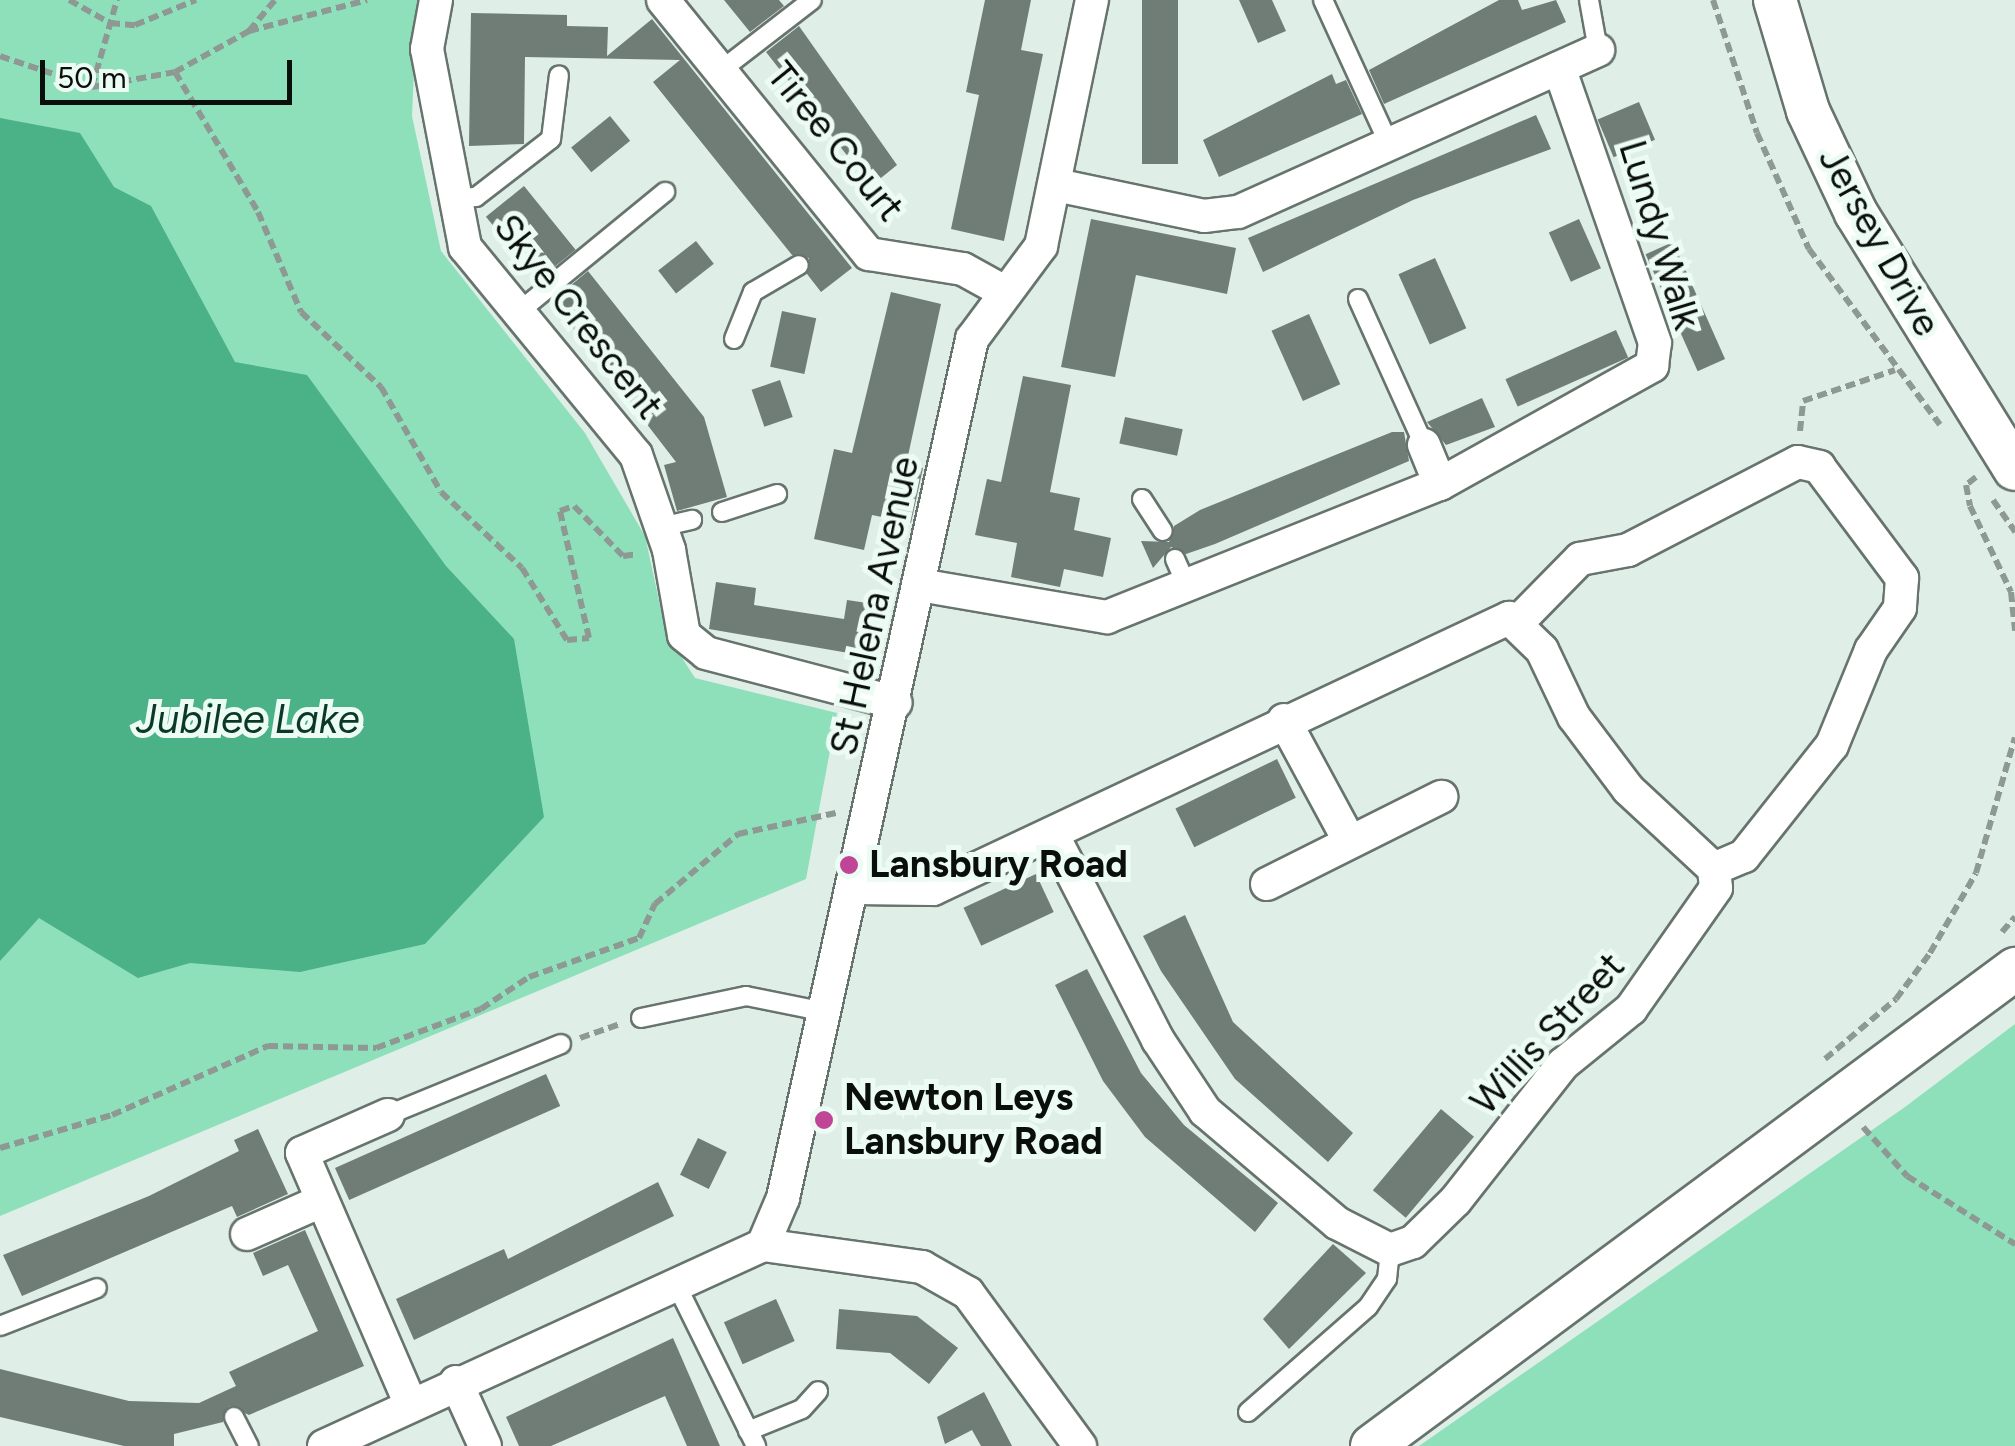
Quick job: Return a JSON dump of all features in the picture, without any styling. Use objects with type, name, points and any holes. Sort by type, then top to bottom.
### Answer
[{"type":"street","name":"Skye Crescent","points":[[436,0],[427,49],[465,247],[516,314],[611,416],[674,532],[674,607],[684,634],[706,652],[896,702]]},
{"type":"street","name":"Tiree Court","points":[[662,0],[724,68],[840,236],[880,258],[964,269],[1003,291]]},
{"type":"street","name":"St Helena Avenue","points":[[762,1244],[784,1198],[924,586],[972,338],[1003,291],[1041,246],[1092,0]]},
{"type":"street","name":"Jersey Drive","points":[[1774,0],[1808,111],[1856,213],[1991,465]]},
{"type":"street","points":[[1056,186],[1204,216],[1238,212],[1598,50]]},
{"type":"street","name":"Lundy Walk","points":[[924,586],[1107,616],[1180,572],[1440,484],[1652,366],[1655,343],[1559,68]]},
{"type":"street","points":[[1424,445],[1440,484]]},
{"type":"street","points":[[853,888],[932,889],[1491,622],[1520,620],[1580,559],[1628,550],[1798,462],[1819,467],[1902,578],[1900,608],[1871,650],[1832,746],[1744,856],[1714,869],[1628,789],[1520,620]]},
{"type":"street","points":[[1284,720],[1349,840]]},
{"type":"street","points":[[1267,884],[1441,797]]},
{"type":"street","points":[[1052,834],[1158,1040],[1205,1111],[1338,1223],[1390,1250]]},
{"type":"street","name":"Willis Street","points":[[1390,1250],[1413,1242],[1455,1201],[1563,1064],[1631,1009],[1703,914],[1714,869]]},
{"type":"street","points":[[1372,1446],[2015,969]]},
{"type":"street","points":[[388,1114],[302,1153],[317,1203],[410,1405]]},
{"type":"street","points":[[247,1234],[317,1203]]},
{"type":"street","points":[[324,1446],[372,1436],[410,1405],[456,1382],[762,1244],[922,1267],[968,1294],[1080,1446]]},
{"type":"street","points":[[456,1382],[485,1446]]},
{"type":"lane","name":"Tiree Court","points":[[724,68],[812,0]]},
{"type":"lane","points":[[1323,0],[1389,144]]},
{"type":"lane","points":[[1589,0],[1598,50]]},
{"type":"lane","points":[[457,198],[476,197],[551,139],[559,74]]},
{"type":"lane","points":[[516,314],[665,192]]},
{"type":"lane","points":[[734,339],[753,292],[799,265]]},
{"type":"lane","points":[[1358,299],[1424,445]]},
{"type":"lane","points":[[722,512],[777,494]]},
{"type":"lane","points":[[1142,500],[1163,531]]},
{"type":"lane","points":[[640,1018],[746,996],[825,1012]]},
{"type":"lane","points":[[388,1114],[561,1044]]},
{"type":"lane","points":[[1248,1412],[1368,1307],[1387,1279],[1390,1250]]},
{"type":"lane","points":[[676,1284],[752,1438],[802,1409],[818,1391]]},
{"type":"lane","points":[[0,1326],[97,1288]]},
{"type":"lane","points":[[234,1417],[249,1446]]},
{"type":"path","points":[[70,0],[110,23],[160,21],[196,0]]},
{"type":"path","points":[[92,87],[118,0]]},
{"type":"path","points":[[249,31],[275,0]]},
{"type":"path","points":[[4,57],[92,87],[175,72],[249,31],[367,0]]},
{"type":"path","points":[[1713,0],[1779,190],[1895,370],[1949,438]]},
{"type":"path","points":[[175,72],[258,212],[301,312],[380,387],[441,492],[522,568],[567,640],[590,638],[560,511],[574,506],[623,556],[674,532]]},
{"type":"path","points":[[1798,462],[1803,401],[1895,370]]},
{"type":"path","points":[[2015,532],[1991,465],[1966,486],[1970,506],[2011,592],[2015,631]]},
{"type":"path","points":[[0,1148],[112,1115],[268,1046],[376,1048],[481,1009],[529,977],[639,938],[655,904],[738,834],[810,818]]},
{"type":"path","points":[[561,1044],[640,1018]]},
{"type":"shaded area","points":[[0,0],[417,0],[412,116],[441,251],[585,433],[645,536],[666,633],[695,678],[837,713],[806,879],[0,1216]]},
{"type":"shaded area","points":[[2015,1024],[2015,1446],[1419,1446],[1905,1107]]},
{"type":"water","name":"Jubilee Lake","points":[[0,118],[80,133],[114,187],[151,206],[235,362],[307,375],[446,566],[514,639],[544,817],[425,944],[300,972],[190,963],[138,978],[39,918],[0,961]]},
{"type":"building","points":[[724,0],[779,0],[784,6],[750,32]]},
{"type":"building","points":[[985,0],[1031,0],[1021,50],[1043,54],[1004,241],[951,229],[979,95],[966,92]]},
{"type":"building","points":[[1142,0],[1178,0],[1178,164],[1142,164]]},
{"type":"building","points":[[1239,0],[1272,0],[1286,31],[1258,43]]},
{"type":"building","points":[[1499,0],[1518,0],[1522,10],[1556,0],[1566,22],[1384,104],[1369,70]]},
{"type":"building","points":[[471,13],[567,15],[567,26],[608,27],[607,56],[652,19],[852,268],[821,292],[807,274],[809,258],[792,255],[653,82],[680,60],[525,57],[524,144],[469,146]]},
{"type":"building","points":[[799,26],[897,165],[871,186],[766,52]]},
{"type":"building","points":[[1332,74],[1336,84],[1346,80],[1362,114],[1219,177],[1203,140]]},
{"type":"building","points":[[1639,102],[1655,140],[1614,157],[1598,120]]},
{"type":"building","points":[[1536,115],[1551,149],[1413,200],[1263,272],[1248,238]]},
{"type":"building","points":[[610,116],[630,141],[591,172],[571,147]]},
{"type":"building","points":[[524,186],[576,250],[538,281],[486,217]]},
{"type":"building","points":[[1091,219],[1236,248],[1227,294],[1136,275],[1115,377],[1061,367]]},
{"type":"building","points":[[1579,219],[1601,268],[1571,282],[1549,232]]},
{"type":"building","points":[[696,241],[714,264],[676,293],[658,271]]},
{"type":"building","points":[[1673,242],[1725,359],[1698,371],[1646,254]]},
{"type":"building","points":[[1435,258],[1466,328],[1430,345],[1398,274]]},
{"type":"building","points":[[588,271],[704,417],[727,497],[677,511],[664,465],[676,462],[552,301]]},
{"type":"building","points":[[891,292],[941,304],[906,465],[923,468],[911,523],[872,515],[864,550],[814,539],[834,449],[852,453]]},
{"type":"building","points":[[782,311],[816,318],[804,374],[770,367]]},
{"type":"building","points":[[1309,314],[1340,384],[1303,401],[1272,331]]},
{"type":"building","points":[[1616,330],[1628,357],[1518,407],[1505,379]]},
{"type":"building","points":[[1023,376],[1071,385],[1050,492],[1080,498],[1074,530],[1111,538],[1103,577],[1064,569],[1060,587],[1011,577],[1017,543],[975,535],[987,479],[1001,482]]},
{"type":"building","points":[[780,380],[793,417],[764,427],[752,390]]},
{"type":"building","points":[[1482,398],[1495,427],[1446,445],[1427,422]]},
{"type":"building","points":[[1125,417],[1183,429],[1177,456],[1119,443]]},
{"type":"building","points":[[1392,432],[1404,432],[1409,461],[1215,544],[1186,554],[1171,547],[1153,568],[1141,541],[1169,542],[1174,526],[1200,510]]},
{"type":"building","points":[[716,582],[756,588],[754,605],[844,619],[847,600],[874,604],[866,656],[709,629]]},
{"type":"building","points":[[1277,759],[1296,798],[1194,847],[1175,809]]},
{"type":"building","points":[[1036,874],[1054,912],[981,946],[963,908]]},
{"type":"building","points":[[1185,915],[1233,1022],[1353,1133],[1328,1162],[1235,1079],[1161,971],[1143,936]]},
{"type":"building","points":[[1087,969],[1141,1073],[1184,1125],[1278,1203],[1255,1232],[1145,1137],[1103,1081],[1055,985]]},
{"type":"building","points":[[546,1074],[560,1106],[349,1200],[335,1168]]},
{"type":"building","points":[[1441,1109],[1474,1137],[1406,1218],[1373,1190]]},
{"type":"building","points":[[258,1129],[288,1194],[237,1217],[232,1206],[22,1296],[3,1255],[149,1196],[239,1151],[234,1140]]},
{"type":"building","points":[[698,1138],[727,1152],[709,1189],[680,1175]]},
{"type":"building","points":[[658,1182],[674,1216],[414,1340],[396,1299],[504,1249],[508,1259]]},
{"type":"building","points":[[305,1230],[364,1366],[249,1415],[229,1406],[223,1422],[174,1434],[174,1446],[124,1446],[0,1417],[0,1369],[129,1401],[199,1403],[236,1386],[229,1372],[318,1331],[288,1265],[263,1276],[253,1253]]},
{"type":"building","points":[[1333,1244],[1366,1273],[1289,1349],[1263,1319]]},
{"type":"building","points":[[776,1299],[795,1341],[743,1364],[724,1322]]},
{"type":"building","points":[[839,1309],[917,1316],[958,1348],[929,1384],[890,1353],[836,1349]]},
{"type":"building","points":[[673,1338],[720,1446],[687,1446],[665,1396],[551,1446],[519,1446],[506,1417]]},
{"type":"building","points":[[984,1392],[1012,1446],[981,1446],[972,1430],[945,1444],[937,1417]]},
{"type":"place","name":"Lansbury Road","points":[[849,865]]},
{"type":"place","name":"Newton Leys Lansbury Road","points":[[824,1120]]}]
